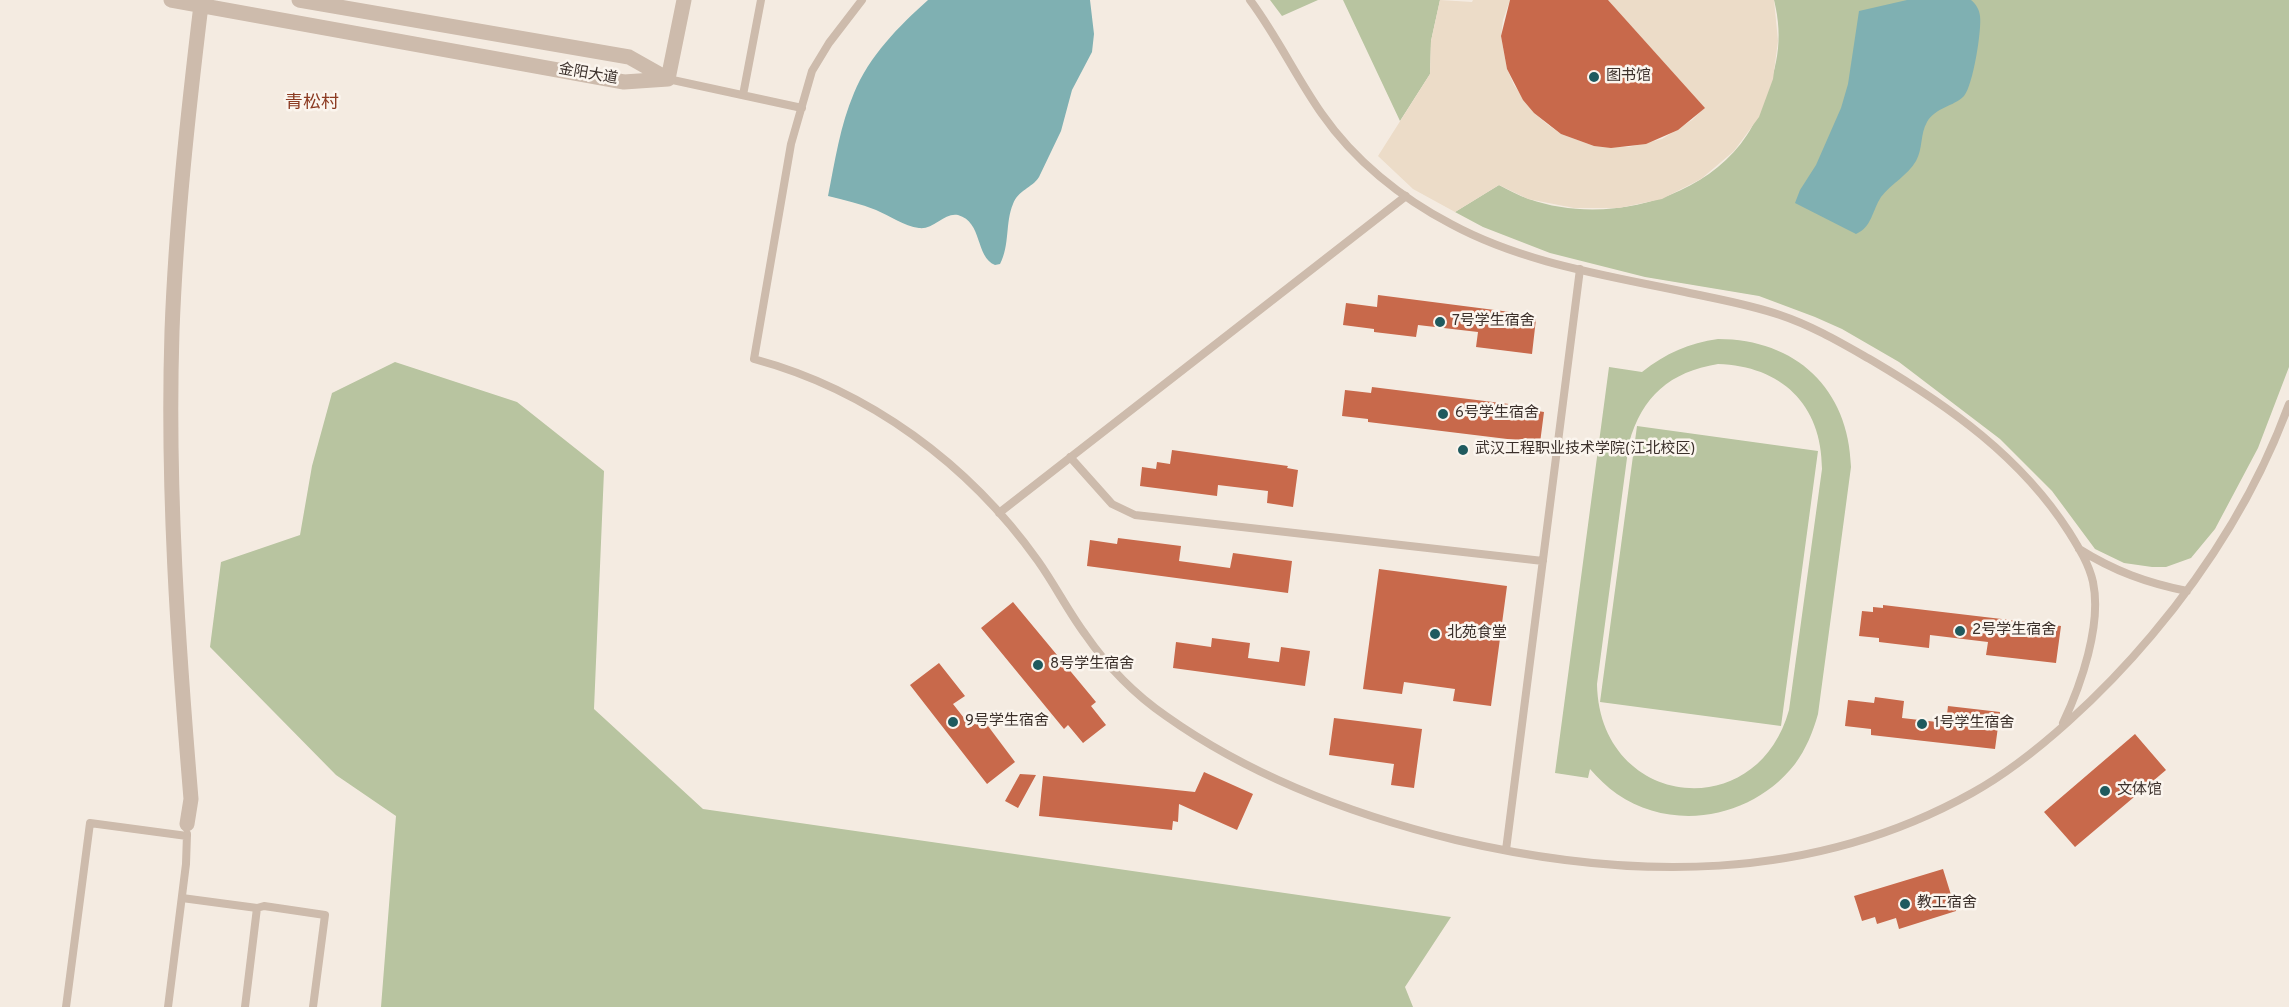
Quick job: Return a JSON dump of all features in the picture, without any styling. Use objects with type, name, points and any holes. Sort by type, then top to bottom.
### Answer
[{"type":"street","name":"金阳大道","points":[[171,0],[624,82],[668,79]]},
{"type":"street","name":"金阳大道","points":[[299,0],[629,57],[668,79]]},
{"type":"street","points":[[668,79],[684,0]]},
{"type":"street","points":[[187,830],[191,799],[177,622],[172,464],[172,331],[188,112],[201,5]]},
{"type":"lane","points":[[743,95],[761,0]]},
{"type":"lane","points":[[862,0],[829,43],[812,71],[791,144],[754,358],[816,379],[874,409],[931,448],[958,471],[999,513],[1029,549],[1082,630],[1107,662],[1129,687],[1180,726],[1238,761],[1307,793],[1426,832],[1506,850],[1610,865],[1650,868],[1732,866],[1814,852],[1896,827],[1974,792],[2009,768],[2061,726],[2109,682],[2141,648],[2187,591],[2225,535],[2269,453],[2289,404]]},
{"type":"lane","points":[[1250,0],[1322,115],[1356,154],[1406,196],[1450,224],[1480,239],[1545,261],[1752,306],[1782,316],[1834,339],[1899,377],[1982,434],[2027,478],[2053,510],[2089,567],[2093,582],[2095,610],[2084,669],[2061,726]]},
{"type":"lane","points":[[1257,0],[1263,18]]},
{"type":"lane","points":[[668,79],[802,108]]},
{"type":"lane","points":[[999,513],[1406,196]]},
{"type":"lane","points":[[1506,850],[1580,269]]},
{"type":"lane","points":[[1071,457],[1113,504],[1135,515],[1543,561]]},
{"type":"lane","points":[[2079,549],[2117,571],[2137,579],[2187,591]]},
{"type":"lane","points":[[66,1007],[90,823],[187,830],[186,864],[168,1007]]},
{"type":"lane","points":[[182,898],[325,915],[313,1007]]},
{"type":"lane","points":[[245,1007],[257,908]]},
{"type":"green space","points":[[1270,0],[1318,0],[1282,16]]},
{"type":"green space","points":[[1343,0],[1440,0],[1431,41],[1430,74],[1400,121]]},
{"type":"green space","points":[[1774,0],[2289,0],[2289,367],[2258,448],[2215,529],[2191,558],[2166,567],[2152,567],[2124,563],[2095,549],[2052,491],[2000,439],[1899,362],[1842,329],[1759,296],[1645,277],[1550,253],[1483,227],[1455,212],[1499,185],[1529,199],[1558,206],[1588,209],[1618,208],[1649,202],[1678,192],[1705,177],[1728,158],[1747,135],[1767,93],[1775,68],[1778,42]]},
{"type":"green space","points":[[1718,339],[1746,341],[1771,348],[1794,359],[1813,374],[1829,392],[1840,414],[1848,439],[1851,467],[1818,714],[1809,740],[1795,764],[1778,782],[1757,797],[1735,808],[1712,814],[1687,816],[1663,813],[1639,806],[1613,791],[1590,769],[1588,778],[1555,773],[1609,367],[1642,372],[1678,350]],"holes":[[[1718,364],[1741,366],[1779,381],[1794,393],[1806,408],[1815,425],[1820,446],[1822,469],[1789,710],[1771,748],[1745,773],[1714,786],[1681,787],[1650,777],[1623,757],[1604,725],[1597,684],[1629,443],[1635,426],[1650,399],[1672,380],[1686,373]]]},
{"type":"green space","points":[[395,362],[517,402],[604,471],[594,709],[703,809],[1451,917],[1405,987],[1413,1007],[381,1007],[396,816],[336,775],[210,647],[221,562],[300,535],[312,466],[332,393]]},
{"type":"green space","points":[[1637,426],[1818,451],[1781,726],[1600,702]]},
{"type":"shaded area","points":[[1440,0],[1472,2],[1473,0],[1510,0],[1503,20],[1501,36],[1507,69],[1514,85],[1534,113],[1547,124],[1561,134],[1594,146],[1629,147],[1662,139],[1692,120],[1704,108],[1608,0],[1774,0],[1778,41],[1773,79],[1759,117],[1734,151],[1701,179],[1662,199],[1619,208],[1574,208],[1528,199],[1499,185],[1455,212],[1413,189],[1378,156],[1430,74],[1431,41]]},
{"type":"water","points":[[928,0],[1090,0],[1094,34],[1092,52],[1072,90],[1061,131],[1039,177],[1015,199],[1000,264],[995,265],[989,261],[984,255],[972,225],[958,215],[948,216],[929,226],[919,228],[870,208],[828,196],[841,131],[860,79],[886,42]]},
{"type":"water","points":[[1907,0],[1971,0],[1974,3],[1979,11],[1980,23],[1974,70],[1964,96],[1940,110],[1927,122],[1916,161],[1909,171],[1881,197],[1869,223],[1856,234],[1795,203],[1800,190],[1816,165],[1841,108],[1848,84],[1859,11]]},
{"type":"building","name":"图书馆","points":[[1510,0],[1608,0],[1705,108],[1678,130],[1646,144],[1611,148],[1594,146],[1561,134],[1534,113],[1523,100],[1507,69],[1501,36]]},
{"type":"building","name":"7号学生宿舍","points":[[1378,295],[1518,313],[1518,317],[1536,319],[1532,354],[1476,347],[1478,332],[1418,325],[1416,337],[1374,332],[1374,329],[1343,325],[1346,303],[1377,307]]},
{"type":"building","name":"6号学生宿舍","points":[[1372,387],[1533,407],[1532,410],[1544,412],[1540,443],[1368,422],[1368,419],[1342,416],[1345,390],[1371,393]]},
{"type":"building","points":[[1172,450],[1288,466],[1287,468],[1298,470],[1293,507],[1267,503],[1268,491],[1218,485],[1217,496],[1140,486],[1142,467],[1156,469],[1157,462],[1170,464]]},
{"type":"building","points":[[1118,538],[1181,546],[1179,561],[1230,568],[1233,553],[1292,561],[1288,593],[1087,566],[1090,540],[1117,544]]},
{"type":"building","name":"北苑食堂","points":[[1379,569],[1507,586],[1491,706],[1453,701],[1455,689],[1404,682],[1402,694],[1363,689]]},
{"type":"building","name":"8号学生宿舍","points":[[1013,602],[1096,702],[1091,706],[1106,725],[1083,743],[1068,725],[1064,729],[981,628]]},
{"type":"building","name":"2号学生宿舍","points":[[1883,605],[2061,626],[2056,663],[1986,655],[1988,642],[1930,635],[1929,648],[1879,642],[1879,638],[1859,636],[1862,611],[1873,612],[1873,607],[1883,608]]},
{"type":"building","points":[[1212,638],[1250,643],[1248,658],[1279,662],[1281,647],[1310,651],[1305,686],[1173,668],[1176,642],[1211,647]]},
{"type":"building","name":"9号学生宿舍","points":[[939,663],[965,696],[953,704],[971,727],[982,718],[1015,762],[987,784],[910,685]]},
{"type":"building","name":"1号学生宿舍","points":[[1875,697],[1904,701],[1902,718],[1946,723],[1948,706],[2000,712],[1995,749],[1871,735],[1871,729],[1845,726],[1848,700],[1874,703]]},
{"type":"building","points":[[1334,718],[1422,729],[1414,788],[1391,785],[1394,764],[1329,755]]},
{"type":"building","name":"文体馆","points":[[2135,734],[2166,770],[2075,847],[2044,812]]},
{"type":"building","points":[[1204,772],[1253,794],[1237,830],[1179,804],[1178,822],[1173,821],[1172,830],[1039,816],[1043,776],[1195,792]]},
{"type":"building","points":[[1020,774],[1036,775],[1018,808],[1005,801]]},
{"type":"building","name":"教工宿舍","points":[[1943,869],[1956,911],[1899,929],[1896,918],[1877,924],[1875,917],[1862,921],[1854,896]]},
{"type":"place","name":"图书馆","points":[[1594,77]]},
{"type":"place","name":"7号学生宿舍","points":[[1440,322]]},
{"type":"place","name":"6号学生宿舍","points":[[1443,414]]},
{"type":"place","name":"武汉工程职业技术学院(江北校区)","points":[[1463,450]]},
{"type":"place","name":"2号学生宿舍","points":[[1960,631]]},
{"type":"place","name":"北苑食堂","points":[[1435,634]]},
{"type":"place","name":"8号学生宿舍","points":[[1038,665]]},
{"type":"place","name":"9号学生宿舍","points":[[953,722]]},
{"type":"place","name":"1号学生宿舍","points":[[1922,724]]},
{"type":"place","name":"文体馆","points":[[2105,791]]},
{"type":"place","name":"教工宿舍","points":[[1905,904]]},
{"type":"district","name":"青松村","points":[[312,104]]}]
